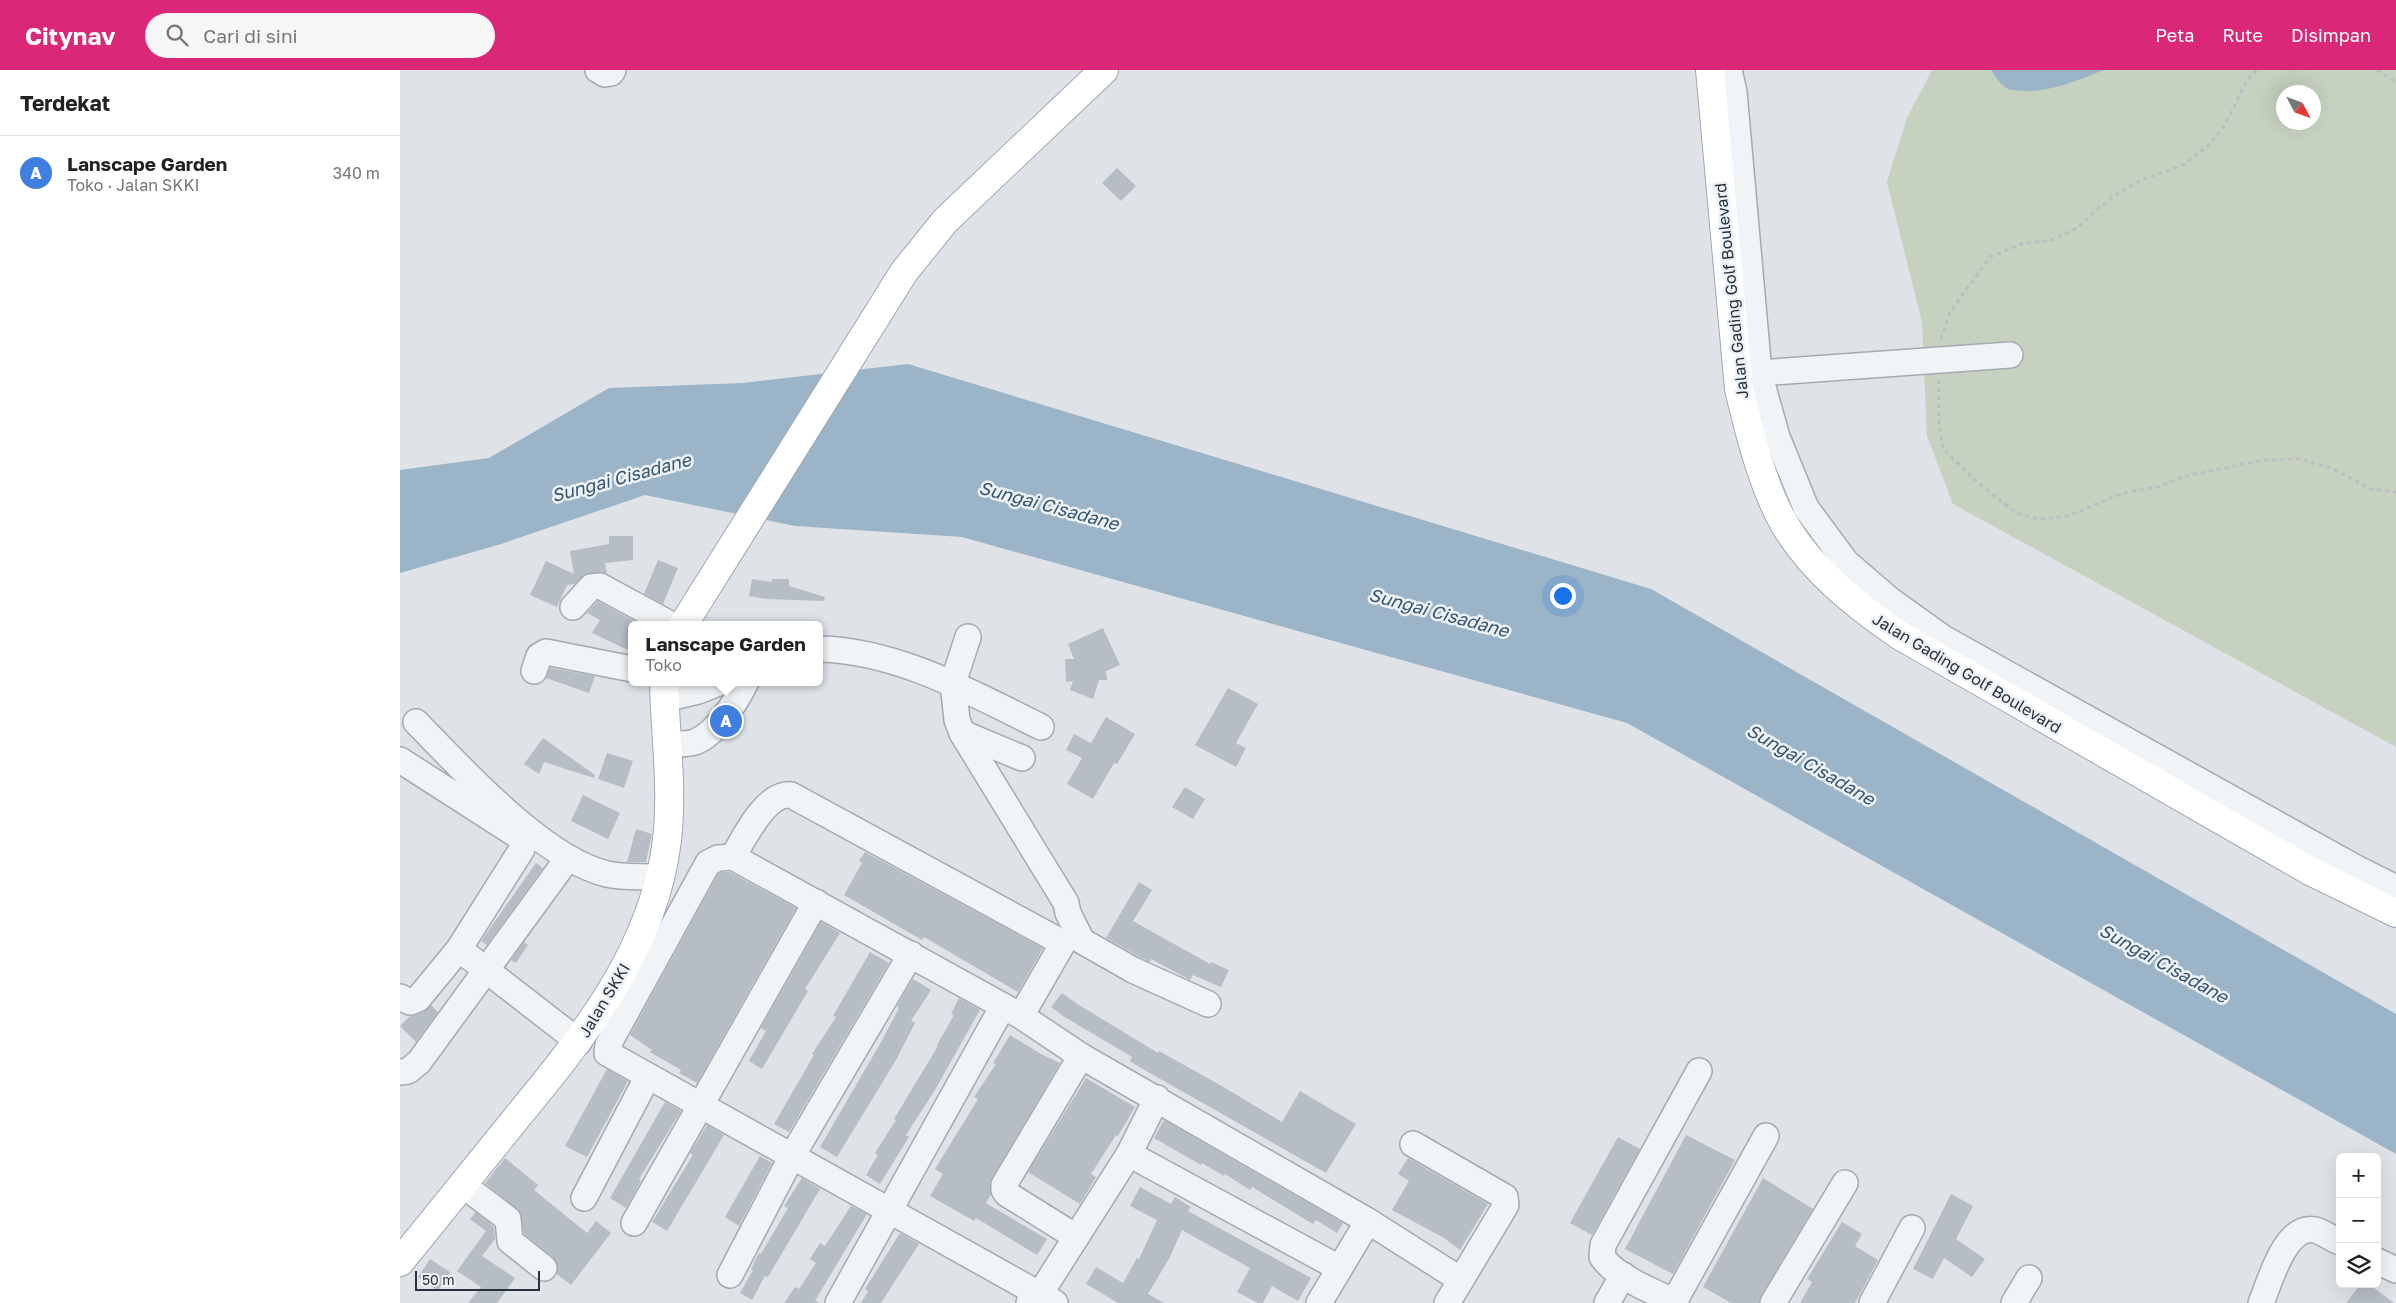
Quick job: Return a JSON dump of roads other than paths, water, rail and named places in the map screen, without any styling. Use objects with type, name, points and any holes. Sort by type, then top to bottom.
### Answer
[{"type":"main road","points":[[682,621],[904,272],[945,221],[1104,70]]},
{"type":"main road","name":"Jalan Gading Golf Boulevard","points":[[1710,70],[1739,389],[1750,437],[1785,525],[1812,561],[1870,615],[1899,635],[2302,866],[2396,913]]},
{"type":"main road","name":"Jalan SKKI","points":[[400,1262],[579,1042],[618,981],[635,947],[649,914],[660,877],[667,842],[671,797],[664,690]]},
{"type":"street","points":[[598,70],[606,74],[611,73],[613,70]]},
{"type":"street","name":"Jalan Gading Golf Boulevard","points":[[1729,70],[1734,92],[1759,373],[1777,437],[1806,508],[1846,562],[1890,600],[1943,638],[2347,863],[2396,888]]},
{"type":"street","points":[[1759,373],[2010,355]]},
{"type":"street","points":[[572,608],[591,587],[600,586],[679,621]]},
{"type":"street","points":[[968,637],[953,683],[958,720],[962,733],[1066,903],[1068,913],[1082,941],[1133,970],[1208,1004]]},
{"type":"street","points":[[823,649],[863,654],[953,683],[1041,727]]},
{"type":"street","points":[[534,671],[539,656],[546,652],[628,669]]},
{"type":"street","points":[[664,690],[698,691],[711,686]]},
{"type":"street","points":[[667,744],[696,742],[722,719],[743,686]]},
{"type":"street","points":[[416,722],[523,827],[568,858],[608,875],[660,877]]},
{"type":"street","points":[[962,733],[1022,758]]},
{"type":"street","points":[[400,760],[520,837],[524,843],[522,850],[459,949],[418,999],[410,1002],[400,997]]},
{"type":"street","points":[[733,858],[754,822],[775,798],[783,794],[791,794],[1063,943],[1012,1011],[890,1211],[838,1303]]},
{"type":"street","points":[[400,1072],[408,1071],[419,1062],[568,858]]},
{"type":"street","points":[[1157,1098],[1129,1154],[1076,1238],[1042,1300],[890,1211],[607,1053],[608,1045],[708,863],[718,858],[733,858],[1012,1011],[1081,1056],[1157,1098],[1368,1222],[1461,1280]]},
{"type":"street","points":[[634,1223],[816,902]]},
{"type":"street","points":[[459,949],[579,1042]]},
{"type":"street","points":[[730,1275],[792,1156],[911,954]]},
{"type":"street","points":[[1076,1238],[1007,1194],[1004,1190],[1004,1185],[1081,1056]]},
{"type":"street","points":[[1699,1072],[1603,1245],[1602,1257],[1608,1265],[1623,1275],[1675,1302],[1766,1136]]},
{"type":"street","points":[[584,1198],[648,1076]]},
{"type":"street","points":[[1413,1144],[1505,1198],[1506,1205],[1448,1303]]},
{"type":"street","points":[[1129,1154],[1339,1268]]},
{"type":"street","points":[[1773,1303],[1845,1183]]},
{"type":"street","points":[[463,1185],[508,1219],[510,1241],[544,1268]]},
{"type":"street","points":[[1319,1303],[1368,1222]]},
{"type":"street","points":[[1872,1303],[1912,1228]]},
{"type":"street","points":[[2261,1303],[2282,1253],[2288,1242],[2296,1235],[2305,1230],[2315,1230],[2336,1240]]},
{"type":"street","points":[[2381,1263],[2396,1270]]},
{"type":"street","points":[[1607,1303],[1623,1275]]},
{"type":"street","points":[[2014,1303],[2029,1278]]},
{"type":"water","points":[[1991,70],[2104,70],[2060,86],[2036,91],[2025,91],[2006,88]]},
{"type":"water","name":"Sungai Cisadane","points":[[908,364],[1651,589],[2396,1014],[2396,1154],[1627,723],[962,537],[795,526],[645,495],[501,544],[400,573],[400,470],[489,458],[609,388],[743,383]]},
{"type":"place","name":"Lanscape Garden","points":[[726,721]]}]
